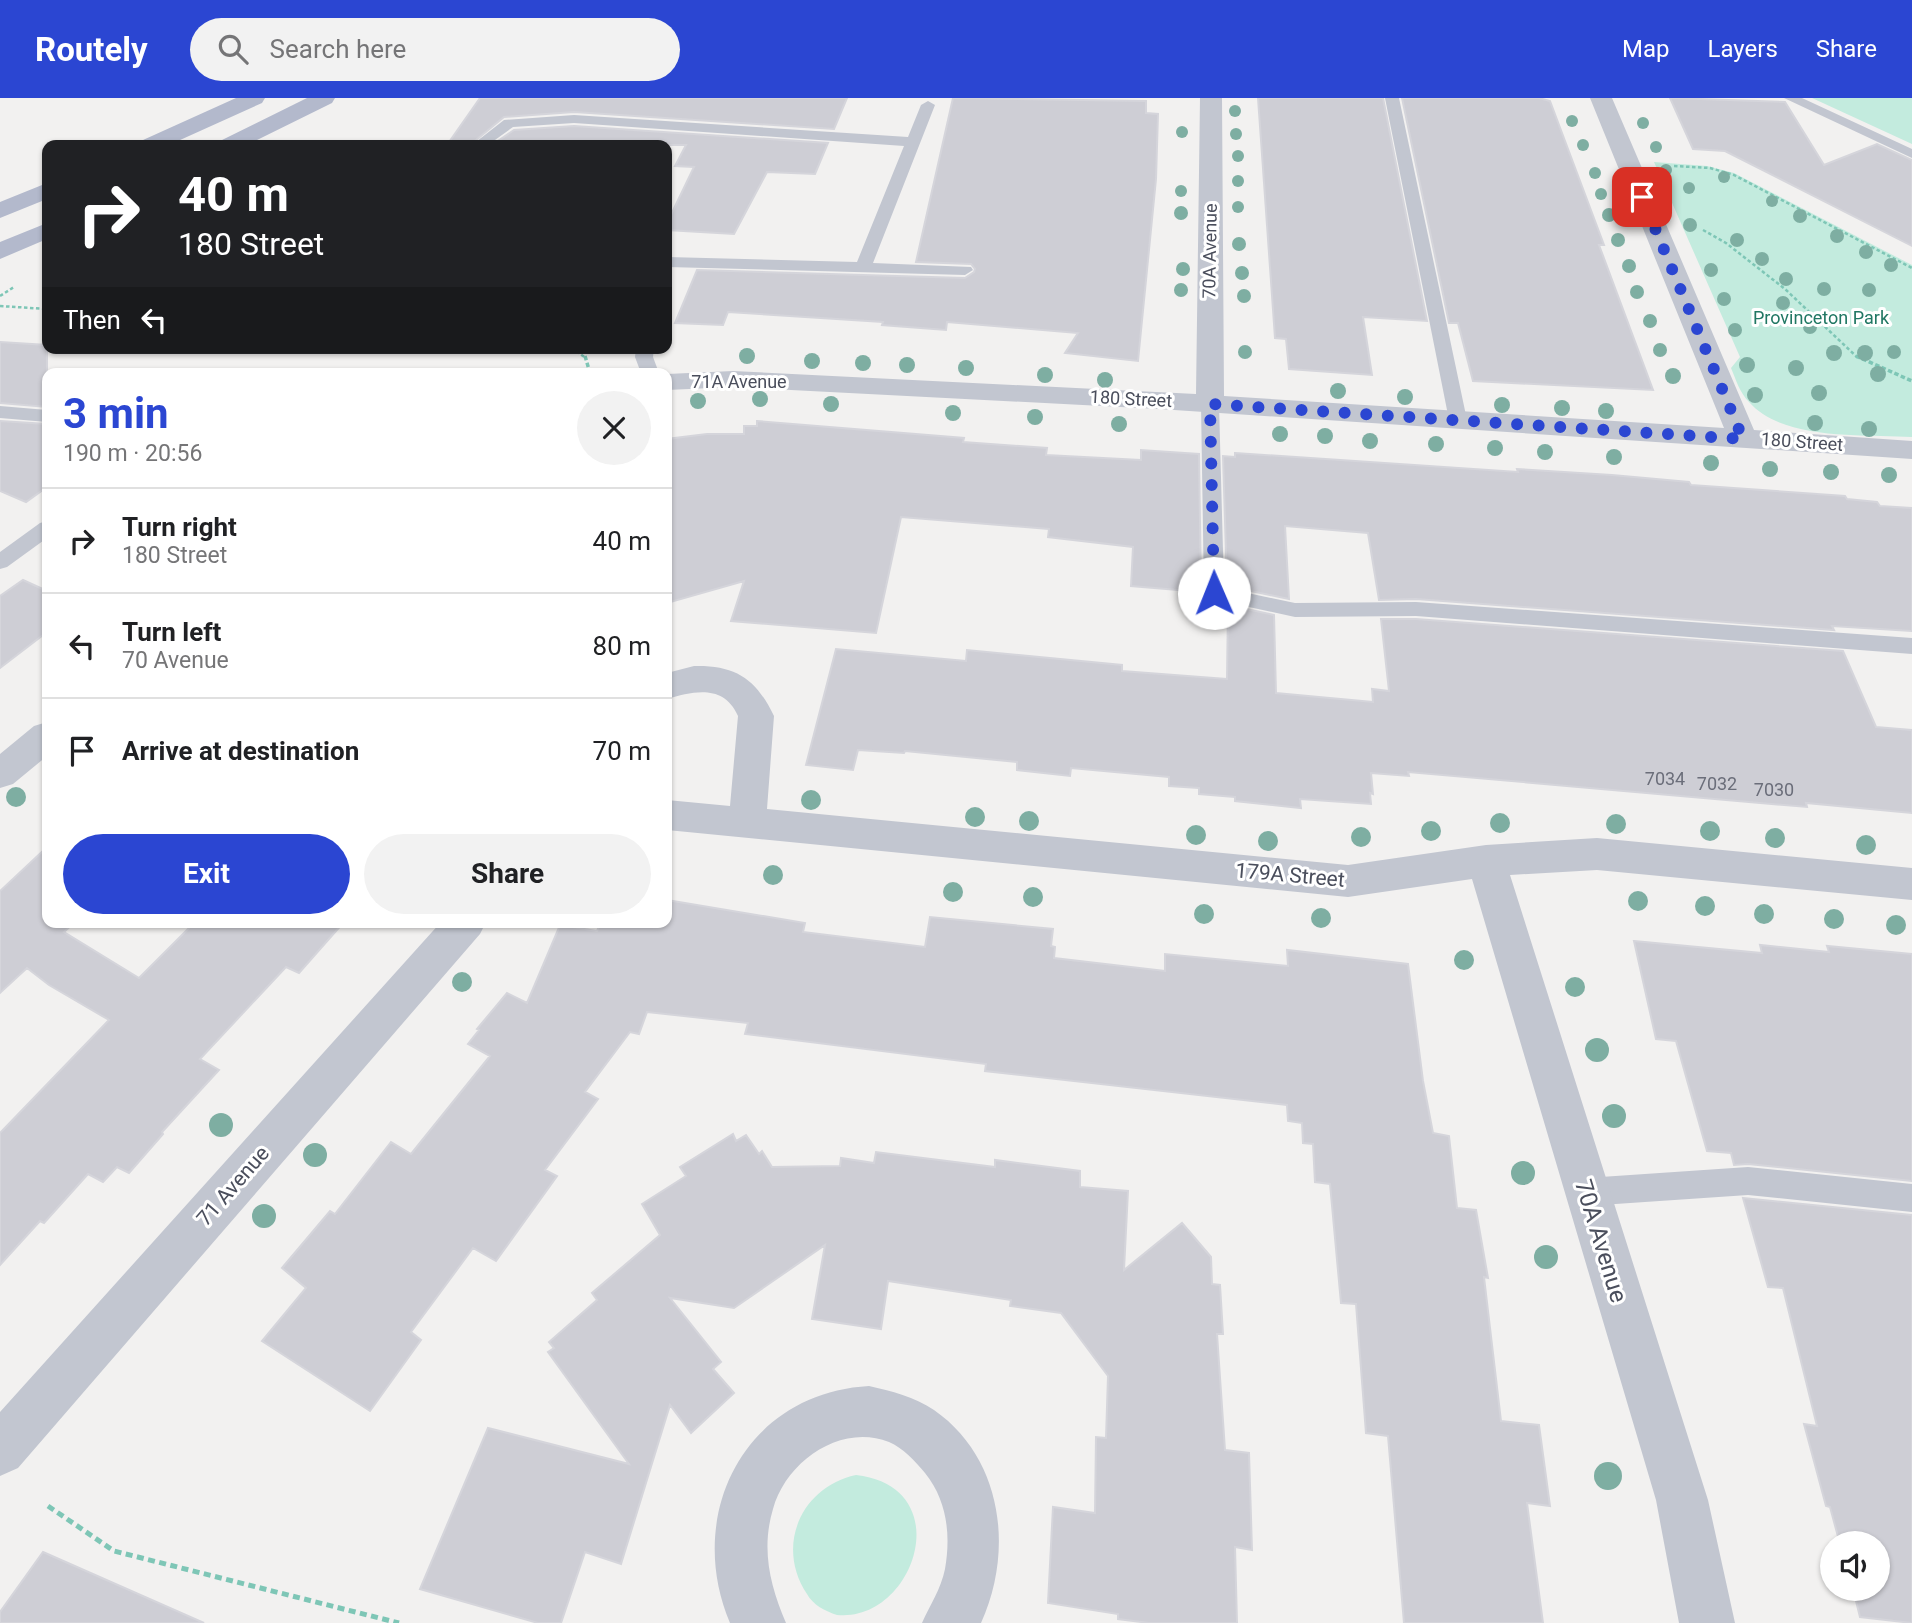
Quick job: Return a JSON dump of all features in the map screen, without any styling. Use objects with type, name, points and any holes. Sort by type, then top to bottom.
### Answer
[{"type":"main road","points":[[162,140],[254,98]]},
{"type":"main road","points":[[240,140],[324,98]]},
{"type":"main road","points":[[0,211],[42,192]]},
{"type":"main road","points":[[0,251],[42,232]]},
{"type":"street","name":"70A Avenue","points":[[1210,404],[1212,98]]},
{"type":"street","points":[[1601,98],[1743,439]]},
{"type":"street","name":"71A Avenue","points":[[672,382],[733,379],[811,383]]},
{"type":"street","name":"180 Street","points":[[811,383],[1210,404],[1912,450]]},
{"type":"street","points":[[672,684],[687,679],[707,678],[733,686],[751,701],[756,724],[747,822]]},
{"type":"street","points":[[0,774],[42,740]]},
{"type":"street","name":"179A Street","points":[[672,815],[1348,881],[1486,861],[1597,854],[1912,884]]},
{"type":"street","name":"70A Avenue","points":[[1486,861],[1682,1500],[1707,1623]]},
{"type":"street","name":"71 Avenue","points":[[0,1450],[461,928]]},
{"type":"street","points":[[758,1623],[747,1605],[738,1559],[744,1512],[760,1474],[786,1443],[816,1422],[851,1412],[886,1415],[918,1428],[945,1453],[965,1487],[974,1527],[972,1570],[956,1616],[950,1623]]},
{"type":"lane","points":[[1392,98],[1458,420]]},
{"type":"lane","points":[[1791,98],[1912,154]]},
{"type":"lane","points":[[864,265],[928,105]]},
{"type":"lane","points":[[486,140],[509,123],[574,120],[913,142]]},
{"type":"lane","points":[[672,262],[864,265],[965,270]]},
{"type":"lane","points":[[1210,404],[1214,593],[1295,610],[1416,609],[1912,646]]},
{"type":"lane","points":[[4,415],[42,416]]},
{"type":"lane","points":[[0,562],[42,532]]},
{"type":"lane","points":[[1586,1192],[1748,1181],[1912,1198]]},
{"type":"path","points":[[1673,166],[1710,168],[1734,175],[1912,268]]},
{"type":"path","points":[[1703,230],[1726,243],[1784,289],[1861,360],[1912,381]]},
{"type":"path","points":[[0,306],[42,309]]},
{"type":"path","points":[[48,1506],[114,1551],[399,1623]]},
{"type":"green space","points":[[1812,98],[1912,98],[1912,144]]},
{"type":"green space","name":"Provinceton Park","points":[[1654,162],[1707,166],[1734,173],[1912,265],[1912,437],[1848,435],[1803,429],[1782,424],[1764,415],[1749,402],[1731,368],[1740,357]]},
{"type":"green space","points":[[856,1475],[888,1485],[908,1503],[916,1527],[914,1552],[904,1577],[887,1598],[864,1612],[837,1615],[820,1607],[807,1594],[793,1557],[794,1538],[808,1505],[821,1492],[837,1482]]},
{"type":"building","points":[[480,98],[847,98],[834,129],[574,112],[504,117],[476,140],[451,140]]},
{"type":"building","points":[[953,98],[1146,101],[1146,113],[1158,114],[1156,179],[1138,361],[1065,353],[1078,333],[947,322],[946,330],[882,325],[883,322],[728,312],[723,325],[675,323],[697,270],[965,278],[974,272],[971,264],[916,262]]},
{"type":"building","points":[[1258,98],[1383,98],[1427,321],[1363,317],[1372,375],[1289,369],[1286,339],[1275,338]]},
{"type":"building","points":[[1402,98],[1539,98],[1550,101],[1604,245],[1599,245],[1653,390],[1473,381],[1458,323],[1449,323]]},
{"type":"building","points":[[1670,98],[1785,102],[1824,165],[1877,144],[1912,160],[1912,246],[1725,151],[1693,149]]},
{"type":"building","points":[[574,126],[828,143],[815,174],[767,172],[734,234],[672,230],[672,213],[694,167],[675,166],[686,145],[672,145],[672,140],[499,140],[514,130]]},
{"type":"building","points":[[0,342],[42,345],[42,354],[47,354],[47,368],[42,368],[42,407],[0,403]]},
{"type":"building","points":[[0,421],[42,424],[42,491],[26,502],[0,491]]},
{"type":"building","points":[[757,421],[964,438],[963,442],[1047,448],[1046,455],[1141,460],[1141,450],[1199,454],[1201,592],[1131,586],[1133,547],[1048,537],[1049,529],[901,517],[876,633],[731,621],[744,581],[672,602],[672,438],[707,434],[744,434],[744,426],[757,426]]},
{"type":"building","points":[[1235,453],[1518,472],[1517,469],[1612,475],[1689,482],[1691,485],[1845,496],[1847,499],[1877,502],[1880,506],[1912,508],[1912,631],[1832,626],[1834,630],[1416,599],[1379,600],[1368,533],[1285,526],[1289,599],[1227,586],[1223,456],[1235,457]]},
{"type":"building","points":[[23,580],[42,589],[42,636],[0,668],[0,596]]},
{"type":"building","points":[[1228,605],[1274,615],[1276,693],[1373,702],[1372,689],[1389,691],[1381,619],[1416,619],[1843,651],[1876,727],[1912,730],[1912,813],[1806,803],[1807,807],[1408,772],[1409,776],[1371,773],[1371,804],[1300,799],[1301,808],[1199,794],[1199,788],[1169,786],[1169,777],[1071,768],[1070,776],[1017,770],[1017,762],[905,751],[858,750],[853,770],[806,765],[836,649],[966,661],[967,650],[1122,665],[1122,671],[1227,679]]},
{"type":"building","points":[[42,852],[42,928],[68,928],[64,932],[139,978],[189,928],[339,928],[299,973],[286,967],[200,1059],[219,1070],[162,1132],[129,1173],[117,1167],[103,1182],[88,1174],[44,1223],[40,1221],[0,1265],[0,1133],[109,1020],[49,985],[27,968],[0,993],[0,891]]},
{"type":"building","points":[[672,901],[805,923],[803,932],[925,947],[930,917],[1053,929],[1051,946],[1055,947],[1054,958],[1165,971],[1165,954],[1288,966],[1287,950],[1408,964],[1423,1081],[1433,1133],[1449,1136],[1457,1208],[1476,1210],[1488,1278],[1484,1277],[1501,1421],[1539,1425],[1550,1506],[1527,1503],[1543,1623],[1404,1623],[1388,1436],[1366,1433],[1356,1304],[1341,1303],[1330,1184],[1315,1182],[1313,1144],[1303,1143],[1302,1123],[1288,1121],[1287,1105],[985,1071],[986,1064],[745,1034],[748,1023],[647,1012],[639,1034],[630,1032],[585,1092],[598,1099],[545,1170],[557,1176],[496,1261],[473,1248],[411,1332],[421,1340],[370,1411],[262,1341],[306,1288],[282,1268],[330,1211],[335,1214],[391,1142],[411,1154],[490,1056],[468,1044],[479,1030],[477,1029],[507,993],[527,1003],[559,928],[597,931],[598,928],[672,928]]},
{"type":"building","points":[[1634,941],[1762,953],[1760,945],[1829,952],[1827,946],[1912,954],[1912,1181],[1748,1164],[1734,1165],[1731,1153],[1707,1151],[1676,1041],[1656,1039]]},
{"type":"building","points":[[733,1134],[736,1141],[746,1135],[759,1154],[762,1151],[772,1167],[840,1166],[841,1158],[874,1163],[876,1152],[995,1167],[995,1160],[1080,1171],[1080,1187],[1128,1191],[1124,1270],[1182,1223],[1211,1257],[1212,1284],[1220,1285],[1223,1334],[1217,1334],[1225,1450],[1249,1453],[1252,1550],[1235,1547],[1237,1623],[1149,1623],[1118,1619],[1118,1614],[1048,1603],[1053,1507],[1095,1513],[1096,1437],[1106,1438],[1108,1376],[1061,1313],[1010,1306],[1011,1300],[888,1281],[881,1329],[812,1319],[825,1245],[734,1308],[670,1298],[721,1362],[713,1369],[734,1393],[691,1433],[670,1405],[621,1564],[585,1552],[561,1623],[538,1623],[420,1589],[488,1428],[629,1464],[548,1352],[554,1348],[549,1342],[597,1300],[592,1293],[660,1235],[642,1204],[686,1176],[680,1167]]},
{"type":"building","points":[[1743,1198],[1912,1215],[1912,1623],[1860,1617],[1856,1601],[1890,1601],[1890,1531],[1836,1531],[1830,1507],[1826,1506],[1804,1424],[1817,1426],[1783,1288],[1768,1287]]},
{"type":"building","points":[[43,1552],[204,1623],[0,1623],[0,1612]]},
{"type":"route","points":[[1214,593],[1210,404],[1743,439],[1642,197]]}]
